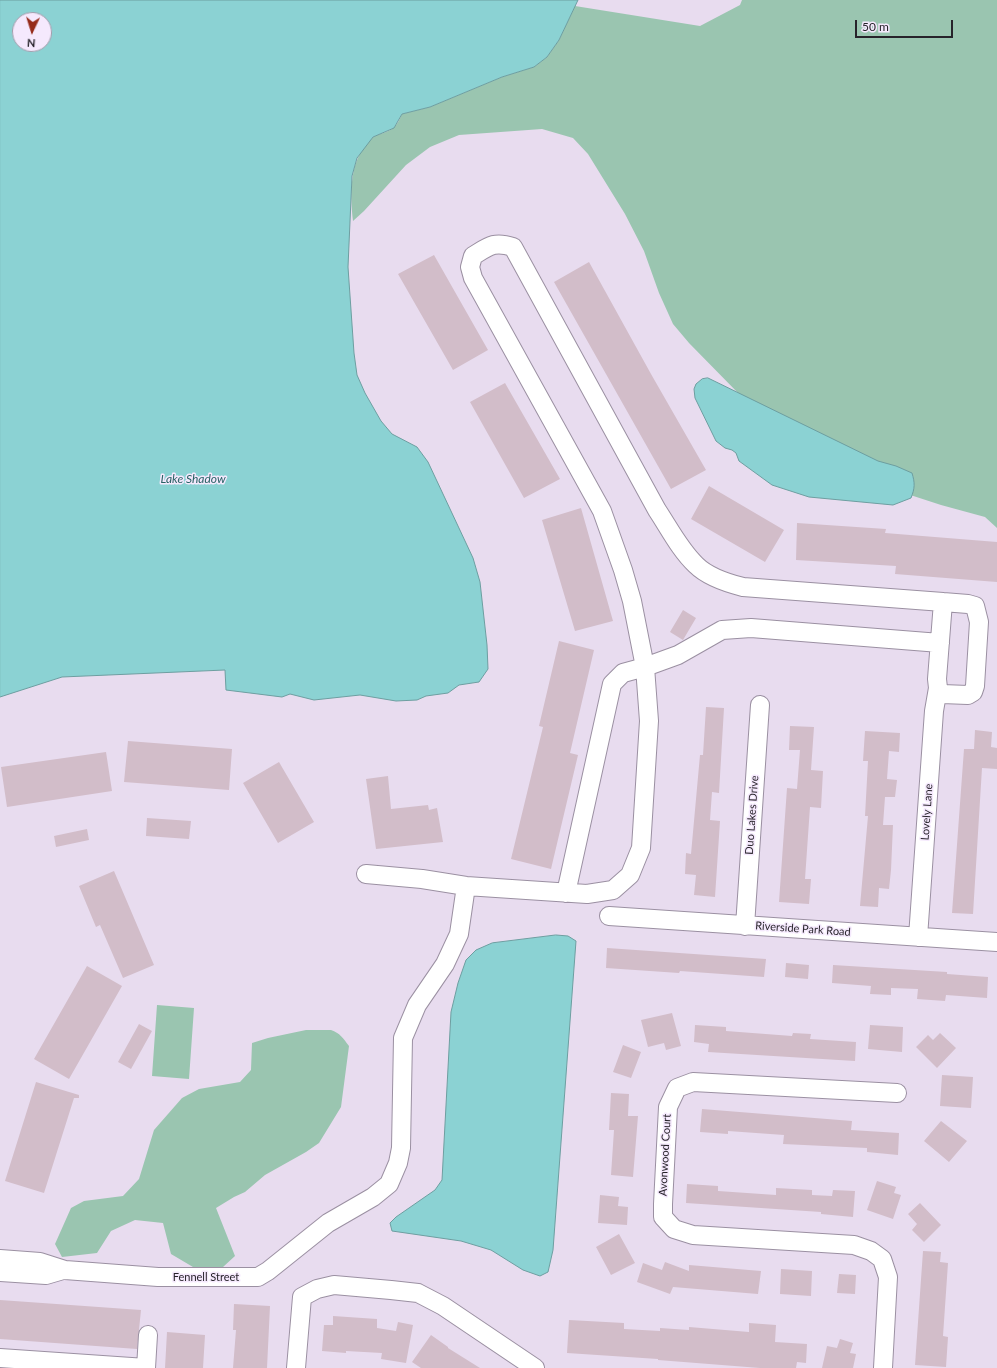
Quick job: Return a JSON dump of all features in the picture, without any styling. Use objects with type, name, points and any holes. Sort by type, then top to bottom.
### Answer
[{"type":"street","points":[[366,874],[422,879],[466,886],[587,894],[613,890],[630,875],[641,848],[649,721],[645,667],[632,601],[623,570],[602,511],[473,278],[470,267],[473,256],[492,244],[503,244],[513,247],[656,510],[696,566],[720,580],[743,587],[968,604],[975,606],[979,622],[975,686],[973,692],[968,695],[942,694],[938,688]]},
{"type":"street","name":"Lovely Lane","points":[[918,937],[934,711],[938,688],[943,602]]},
{"type":"street","points":[[566,893],[612,684],[623,673],[678,655],[722,630],[751,628],[940,643]]},
{"type":"street","name":"Duo Lakes Drive","points":[[745,926],[760,705]]},
{"type":"street","name":"Fennell Street","points":[[0,1259],[40,1262],[65,1270],[158,1277],[258,1277],[268,1271],[328,1223],[373,1197],[389,1184],[398,1163],[401,1148],[403,1038],[417,1005],[445,964],[459,934],[466,886]]},
{"type":"street","name":"Riverside Park Road","points":[[609,916],[997,942]]},
{"type":"street","name":"Avonwood Court","points":[[882,1368],[888,1277],[882,1259],[871,1251],[854,1245],[693,1235],[674,1229],[663,1217],[662,1204],[668,1107],[677,1088],[693,1082],[897,1093]]},
{"type":"street","name":"Fennell Street","points":[[0,1272],[46,1276],[65,1270]]},
{"type":"street","points":[[296,1368],[302,1297],[317,1289],[334,1285],[418,1293],[443,1306],[535,1368]]},
{"type":"street","points":[[0,1358],[146,1368],[148,1335]]},
{"type":"shaded area","points":[[742,0],[997,0],[997,528],[985,517],[895,490],[740,395],[689,343],[673,324],[659,293],[644,251],[625,214],[588,154],[573,138],[542,129],[459,135],[430,147],[406,165],[353,221],[351,199],[355,166],[364,146],[372,138],[392,129],[397,124],[402,114],[430,107],[502,77],[534,67],[547,57],[559,40],[575,6],[700,26],[740,5]]},
{"type":"shaded area","points":[[157,1005],[194,1008],[189,1079],[152,1076]]},
{"type":"shaded area","points":[[306,1030],[334,1031],[343,1038],[349,1046],[341,1107],[319,1143],[265,1175],[245,1192],[216,1208],[235,1256],[223,1267],[193,1267],[171,1254],[163,1223],[135,1220],[111,1231],[97,1253],[62,1257],[55,1244],[71,1208],[84,1201],[123,1196],[139,1179],[154,1130],[182,1098],[199,1089],[240,1082],[251,1070],[252,1043]]},
{"type":"water","name":"Lake Shadow","points":[[0,0],[578,0],[559,40],[547,57],[534,67],[502,77],[430,107],[402,114],[394,128],[373,137],[357,158],[352,176],[348,267],[357,375],[365,393],[381,421],[392,434],[417,447],[428,462],[473,558],[480,582],[487,645],[488,669],[479,682],[459,685],[448,693],[426,696],[417,700],[396,701],[360,695],[314,700],[290,694],[282,697],[226,690],[225,670],[62,677],[0,697]]},
{"type":"water","points":[[708,378],[878,461],[896,466],[912,473],[914,486],[911,498],[893,505],[809,497],[772,485],[739,461],[736,453],[725,448],[716,441],[695,398],[694,389],[696,384],[702,379]]},
{"type":"water","points":[[556,935],[568,936],[576,941],[553,1250],[548,1272],[540,1276],[523,1270],[491,1250],[461,1241],[392,1231],[390,1223],[396,1217],[435,1190],[442,1180],[451,1012],[458,983],[466,960],[476,950],[492,943]]},
{"type":"building","points":[[434,255],[488,350],[453,370],[398,274]]},
{"type":"building","points":[[589,262],[706,470],[671,489],[554,282]]},
{"type":"building","points":[[505,383],[560,479],[524,498],[470,402]]},
{"type":"building","points":[[709,486],[784,530],[765,562],[691,519]]},
{"type":"building","points":[[581,508],[613,621],[575,631],[542,520]]},
{"type":"building","points":[[797,523],[886,529],[885,533],[997,542],[997,582],[895,574],[896,566],[796,560]]},
{"type":"building","points":[[683,610],[696,618],[683,640],[670,632]]},
{"type":"building","points":[[559,641],[594,650],[570,753],[578,755],[551,869],[511,859],[543,727],[539,726]]},
{"type":"building","points":[[706,707],[724,708],[719,793],[712,792],[710,820],[720,821],[715,897],[694,895],[696,875],[685,874],[686,853],[691,854],[700,755],[703,755]]},
{"type":"building","points":[[790,726],[814,727],[811,770],[823,771],[821,808],[810,807],[805,879],[811,879],[809,904],[779,902],[787,788],[797,789],[800,750],[789,750]]},
{"type":"building","points":[[975,730],[992,732],[991,747],[997,748],[997,769],[982,768],[973,914],[952,913],[964,749],[974,749]]},
{"type":"building","points":[[865,731],[900,733],[899,752],[889,751],[887,779],[897,780],[895,797],[885,797],[883,825],[893,825],[889,889],[879,888],[878,907],[860,906],[868,816],[865,816],[868,761],[863,761]]},
{"type":"building","points":[[128,741],[232,749],[229,790],[124,782]]},
{"type":"building","points":[[106,752],[112,791],[7,807],[1,767]]},
{"type":"building","points":[[279,762],[314,822],[278,843],[243,783]]},
{"type":"building","points":[[388,776],[391,809],[428,805],[429,810],[437,808],[443,842],[376,849],[366,779]]},
{"type":"building","points":[[147,818],[191,821],[189,839],[146,836]]},
{"type":"building","points":[[87,829],[89,840],[56,847],[54,836]]},
{"type":"building","points":[[114,871],[154,965],[123,978],[100,925],[96,927],[79,886]]},
{"type":"building","points":[[607,948],[766,959],[764,977],[680,971],[679,973],[606,968]]},
{"type":"building","points":[[786,963],[809,965],[808,979],[785,977]]},
{"type":"building","points":[[833,965],[947,972],[947,974],[988,977],[987,998],[946,995],[945,1001],[917,999],[918,989],[891,988],[891,995],[870,994],[871,986],[832,983]]},
{"type":"building","points":[[87,966],[122,986],[69,1079],[34,1059]]},
{"type":"building","points":[[672,1013],[681,1046],[666,1050],[664,1043],[648,1047],[641,1020]]},
{"type":"building","points":[[139,1024],[152,1031],[131,1069],[118,1062]]},
{"type":"building","points":[[695,1025],[726,1027],[726,1031],[792,1036],[793,1033],[811,1034],[810,1039],[856,1042],[855,1061],[708,1052],[709,1044],[694,1042]]},
{"type":"building","points":[[870,1025],[903,1027],[902,1052],[868,1049]]},
{"type":"building","points":[[940,1033],[956,1048],[937,1068],[916,1047],[928,1035],[933,1040]]},
{"type":"building","points":[[623,1045],[641,1052],[631,1078],[613,1072]]},
{"type":"building","points":[[942,1075],[973,1077],[971,1108],[940,1106]]},
{"type":"building","points":[[36,1082],[79,1095],[79,1098],[74,1098],[44,1193],[5,1181]]},
{"type":"building","points":[[611,1093],[629,1094],[628,1116],[638,1116],[633,1177],[611,1175],[614,1130],[609,1130]]},
{"type":"building","points":[[702,1109],[852,1121],[851,1130],[899,1133],[898,1155],[867,1152],[867,1148],[783,1144],[784,1135],[728,1131],[728,1134],[700,1132]]},
{"type":"building","points":[[941,1121],[967,1141],[949,1162],[924,1141]]},
{"type":"building","points":[[877,1181],[896,1187],[894,1193],[901,1195],[893,1219],[867,1210]]},
{"type":"building","points":[[687,1184],[718,1186],[718,1191],[776,1195],[776,1188],[812,1190],[812,1195],[832,1196],[833,1190],[855,1191],[853,1217],[821,1214],[821,1212],[686,1203]]},
{"type":"building","points":[[600,1195],[619,1197],[618,1206],[628,1207],[627,1225],[598,1223]]},
{"type":"building","points":[[920,1203],[941,1225],[924,1242],[912,1230],[917,1224],[908,1214]]},
{"type":"building","points":[[619,1234],[635,1263],[611,1275],[596,1247]]},
{"type":"building","points":[[923,1251],[941,1252],[940,1262],[948,1263],[943,1336],[948,1337],[946,1367],[915,1365]]},
{"type":"building","points":[[665,1262],[689,1271],[689,1265],[761,1271],[758,1294],[673,1287],[670,1294],[637,1282],[643,1263],[662,1270]]},
{"type":"building","points":[[781,1269],[812,1271],[811,1296],[780,1294]]},
{"type":"building","points":[[839,1274],[856,1275],[855,1294],[837,1293]]},
{"type":"building","points":[[0,1300],[141,1310],[137,1349],[0,1339]]},
{"type":"building","points":[[234,1304],[270,1306],[267,1368],[233,1368],[236,1330],[233,1330]]},
{"type":"building","points":[[333,1316],[377,1319],[377,1328],[396,1331],[398,1322],[413,1325],[406,1363],[381,1359],[382,1353],[322,1351],[324,1325],[333,1325]]},
{"type":"building","points":[[569,1320],[624,1323],[624,1329],[660,1331],[660,1328],[689,1330],[689,1327],[749,1332],[749,1323],[776,1325],[775,1342],[807,1344],[806,1363],[797,1362],[796,1368],[760,1368],[567,1353]]},
{"type":"building","points":[[167,1332],[205,1335],[203,1368],[165,1368]]},
{"type":"building","points":[[431,1335],[448,1348],[480,1368],[421,1368],[412,1362]]},
{"type":"building","points":[[840,1339],[853,1343],[850,1353],[856,1354],[853,1368],[822,1368],[827,1346],[837,1348]]}]
